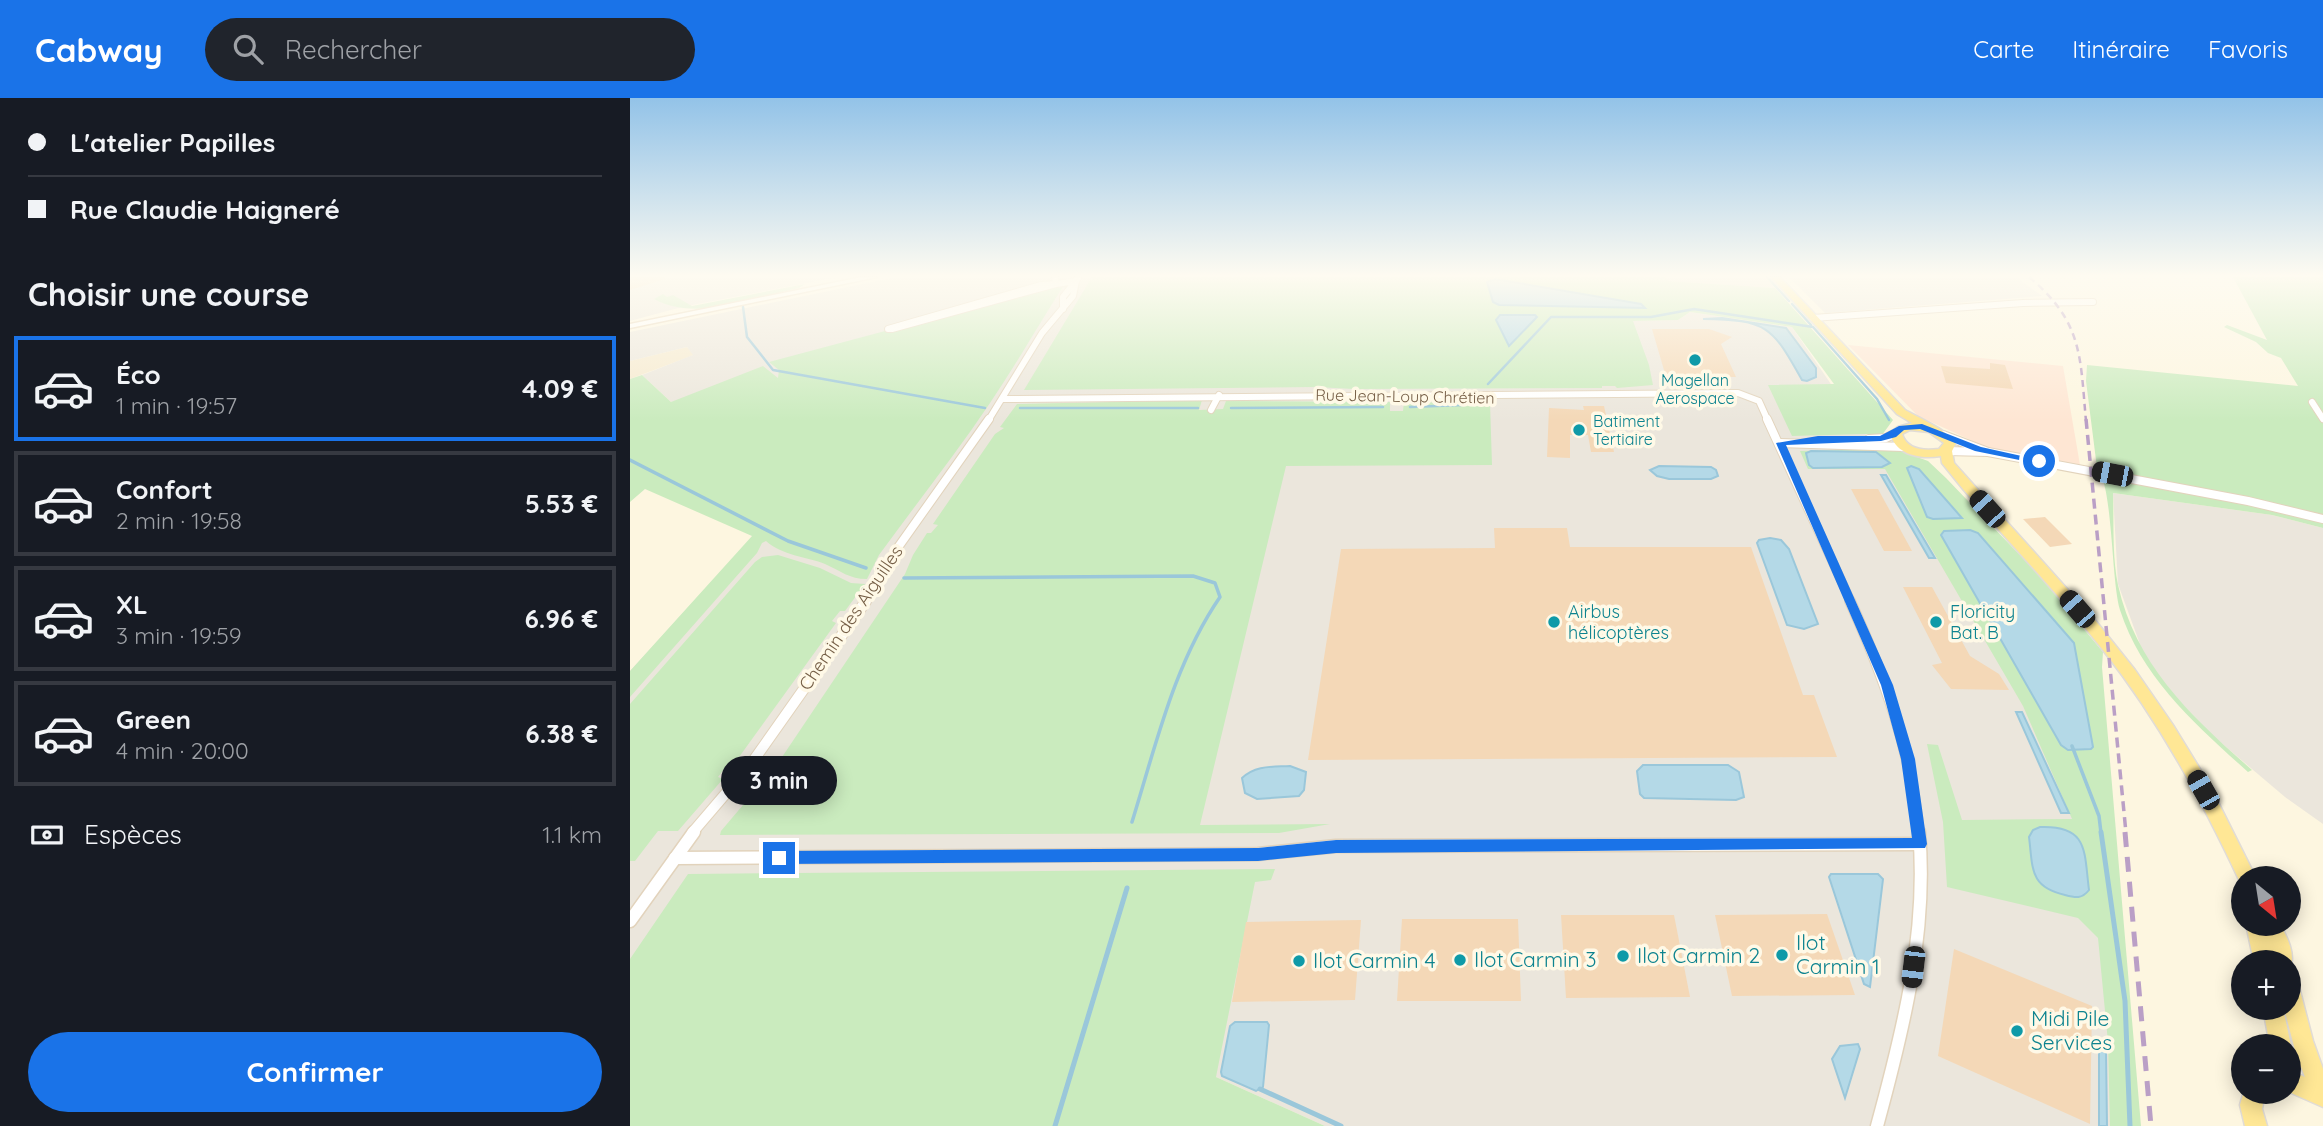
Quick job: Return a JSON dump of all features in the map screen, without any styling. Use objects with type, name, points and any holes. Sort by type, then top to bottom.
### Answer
[{"type":"main road","points":[[1819,325],[1901,412],[1943,435],[1950,443],[1947,451],[1948,463],[2092,627],[2132,678],[2199,783],[2223,825],[2242,866]]},
{"type":"main road","points":[[1860,370],[1888,405],[1899,430],[1897,440],[1904,447],[1924,454],[2001,525]]},
{"type":"main road","points":[[1899,430],[1929,428]]},
{"type":"main road","points":[[1924,454],[1947,451]]},
{"type":"main road","points":[[2297,1020],[2310,1068],[2323,1094]]},
{"type":"main road","points":[[2301,1086],[2323,1094]]},
{"type":"main road","points":[[2250,1104],[2256,1126]]},
{"type":"street","points":[[899,325],[888,328],[905,325]]},
{"type":"street","name":"Chemin des Aiguilles","points":[[630,921],[696,827],[759,752],[871,594],[894,553],[1003,399],[1049,325]]},
{"type":"street","name":"Rue Jean-Loup Chrétien","points":[[1003,399],[1219,395],[1492,397],[1738,393],[1759,401],[1887,685],[1912,781],[1920,844],[1922,901],[1900,1043],[1877,1126]]},
{"type":"street","points":[[1211,410],[1219,395]]},
{"type":"street","points":[[2312,402],[2323,419]]},
{"type":"street","points":[[1780,443],[1818,439],[1881,439],[1899,430]]},
{"type":"street","points":[[1943,435],[1988,452]]},
{"type":"street","points":[[1780,443],[1904,447]]},
{"type":"street","points":[[1947,451],[1988,452],[2222,495],[2323,519]]},
{"type":"street","points":[[675,858],[1258,854],[1347,846],[1920,844]]},
{"type":"shaded area","points":[[664,325],[1792,327],[1865,434],[1898,454],[2089,650],[2133,1126],[1325,1126],[1216,1077],[630,1126],[630,671],[767,521],[671,402],[642,375],[693,355],[687,347],[630,361],[630,332]]},
{"type":"shaded area","points":[[1848,345],[2063,366],[2080,465],[1988,448],[1918,416]]},
{"type":"shaded area","points":[[687,347],[694,355],[630,379],[630,361]]},
{"type":"shaded area","points":[[2113,493],[2272,515],[2323,528],[2323,824],[2285,797],[2213,736],[2162,683],[2145,658],[2118,584]]},
{"type":"green space","points":[[907,325],[1039,325],[963,442],[879,555],[867,579],[850,576],[825,564],[787,553],[766,541],[630,697],[630,671],[752,536],[645,489],[630,502],[630,379],[642,375],[671,402],[763,366],[778,378],[779,370],[769,362]]},
{"type":"green space","points":[[1063,325],[1634,325],[1653,385],[1617,388],[1024,390]]},
{"type":"green space","points":[[1778,325],[1808,325],[1893,420],[1882,435],[1792,436],[1768,385],[1834,384],[1792,327]]},
{"type":"green space","points":[[2227,325],[2267,340],[2259,325],[2323,325],[2323,528],[2272,515],[2113,493],[2118,585],[2138,641],[2188,710],[2252,770],[2248,772],[2173,699],[2156,679],[2130,635],[2117,596],[2109,512],[2102,477],[2097,468],[2086,381],[2087,365],[2298,386],[2281,358],[2268,353],[2256,342],[2224,327]]},
{"type":"green space","points":[[1202,400],[1199,410],[1223,409],[1226,401],[1390,402],[1390,411],[1403,411],[1404,402],[1490,403],[1492,465],[1286,466],[1200,825],[1330,824],[1279,833],[720,835],[776,766],[905,574],[927,533],[931,533],[938,525],[933,524],[995,434],[1004,428],[1000,427],[1017,404]]},
{"type":"green space","points":[[1895,449],[1928,461],[1946,478],[2039,575],[2103,652],[2102,667],[2141,1126],[2110,1126],[2108,1042],[2098,938],[2078,918],[1947,887],[1943,822],[1927,744],[1938,745],[1962,820],[2072,819],[2023,706],[1885,469],[1808,469],[1800,451]]},
{"type":"green space","points":[[778,555],[820,568],[851,583],[865,584],[845,611],[840,611],[832,621],[836,623],[734,764],[728,764],[718,777],[723,779],[678,831],[658,831],[635,861],[630,861],[630,704],[755,562],[762,557]]},
{"type":"green space","points":[[1275,869],[1271,880],[1255,882],[1216,1077],[1325,1126],[630,1126],[630,959],[688,874]]},
{"type":"water","points":[[1498,325],[1529,325],[1509,346]]},
{"type":"water","points":[[1755,325],[1786,328],[1816,368],[1816,377],[1802,380],[1774,337]]},
{"type":"water","points":[[1876,452],[1890,463],[1882,467],[1813,468],[1809,465],[1806,453]]},
{"type":"water","points":[[1659,466],[1711,467],[1716,470],[1718,476],[1711,479],[1669,479],[1657,476],[1650,470]]},
{"type":"water","points":[[1911,466],[1919,469],[1962,518],[1927,517],[1907,468]]},
{"type":"water","points":[[1881,475],[1886,475],[1935,558],[1929,558]]},
{"type":"water","points":[[1970,530],[1978,533],[2074,643],[2093,747],[2091,749],[2068,750],[2061,745],[1941,535],[1944,531]]},
{"type":"water","points":[[1770,538],[1781,540],[1789,549],[1818,624],[1804,629],[1787,625],[1757,543]]},
{"type":"water","points":[[2016,712],[2022,712],[2069,813],[2061,813]]},
{"type":"water","points":[[1643,765],[1728,765],[1739,772],[1744,797],[1736,800],[1644,798],[1640,794],[1637,771]]},
{"type":"water","points":[[1290,766],[1306,772],[1304,790],[1299,796],[1257,799],[1245,793],[1242,778],[1247,774],[1265,768]]},
{"type":"water","points":[[2040,827],[2068,831],[2081,843],[2089,890],[2084,895],[2072,897],[2053,891],[2045,887],[2035,875],[2029,837],[2033,830]]},
{"type":"water","points":[[1831,874],[1878,874],[1883,879],[1870,987],[1864,984],[1829,877]]},
{"type":"water","points":[[1235,1022],[1267,1022],[1269,1025],[1263,1087],[1256,1091],[1222,1076],[1230,1026]]},
{"type":"water","points":[[1858,1044],[1860,1049],[1845,1098],[1832,1059],[1840,1046]]},
{"type":"water","points":[[2099,1046],[2106,1048],[2107,1126],[2099,1126]]},
{"type":"building","name":"Magellan Aerospace","points":[[1652,329],[1709,329],[1732,337],[1721,344],[1736,377],[1666,377]]},
{"type":"building","points":[[1990,363],[2005,365],[2013,389],[1946,383],[1941,366],[1990,369]]},
{"type":"building","name":"Batiment Tertiaire","points":[[1583,406],[1604,406],[1614,452],[1591,452],[1588,435],[1570,435],[1570,458],[1547,457],[1549,408],[1584,410]]},
{"type":"building","points":[[1851,489],[1878,489],[1912,551],[1884,551]]},
{"type":"building","points":[[2045,517],[2072,544],[2050,547],[2023,519]]},
{"type":"building","name":"Airbus hélicoptères","points":[[1494,528],[1567,528],[1570,547],[1751,547],[1803,695],[1814,695],[1837,757],[1308,760],[1341,549],[1495,548]]},
{"type":"building","name":"Floricity Bat. B","points":[[1903,587],[1932,587],[1970,656],[1999,674],[2009,690],[1951,689],[1932,665],[1942,663]]},
{"type":"building","name":"Ilot Carmin 1","points":[[1827,914],[1855,995],[1732,996],[1715,915]]},
{"type":"building","name":"Ilot Carmin 2","points":[[1561,915],[1674,915],[1690,997],[1566,998]]},
{"type":"building","name":"Ilot Carmin 3","points":[[1402,919],[1518,919],[1521,1001],[1397,1001]]},
{"type":"building","name":"Ilot Carmin 4","points":[[1361,920],[1355,1000],[1232,1002],[1246,922]]},
{"type":"building","name":"Midi Pile Services","points":[[1954,949],[2092,1006],[2090,1124],[1938,1056]]},
{"type":"waterway","points":[[745,325],[747,337],[773,370],[985,408]]},
{"type":"waterway","points":[[1488,384],[1544,325]]},
{"type":"waterway","points":[[1800,325],[1813,327],[1877,399],[1889,420]]},
{"type":"waterway","points":[[1410,407],[1464,405]]},
{"type":"waterway","points":[[1231,408],[1383,407]]},
{"type":"waterway","points":[[1020,408],[1198,408]]},
{"type":"waterway","points":[[630,460],[788,541],[866,568]]},
{"type":"waterway","points":[[904,578],[1193,576],[1215,583],[1220,597],[1178,677],[1132,822]]},
{"type":"waterway","points":[[2072,746],[2099,816],[2101,833]]},
{"type":"waterway","points":[[2101,832],[2125,1001],[2130,1126]]},
{"type":"waterway","points":[[1055,1126],[1127,888]]},
{"type":"waterway","points":[[1260,1089],[1341,1126]]},
{"type":"railway","points":[[2069,325],[2080,359],[2086,421]]},
{"type":"railway","points":[[2086,419],[2126,833]]},
{"type":"railway","points":[[2125,832],[2151,1126]]},
{"type":"place","name":"Magellan Aerospace","points":[[1695,360]]},
{"type":"place","name":"Batiment Tertiaire","points":[[1579,430]]},
{"type":"place","name":"Airbus hélicoptères","points":[[1554,622]]},
{"type":"place","name":"Floricity Bat. B","points":[[1936,622]]},
{"type":"place","name":"Ilot Carmin 1","points":[[1782,955]]},
{"type":"place","name":"Ilot Carmin 2","points":[[1623,956]]},
{"type":"place","name":"Ilot Carmin 3","points":[[1460,960]]},
{"type":"place","name":"Ilot Carmin 4","points":[[1299,961]]},
{"type":"place","name":"Midi Pile Services","points":[[2017,1031]]},
{"type":"route","points":[[779,858],[1258,854],[1336,846],[1888,842],[1920,844],[1908,759],[1887,685],[1780,443],[1818,439],[1881,439],[1907,426],[1922,427],[1988,452],[2039,461]]}]
